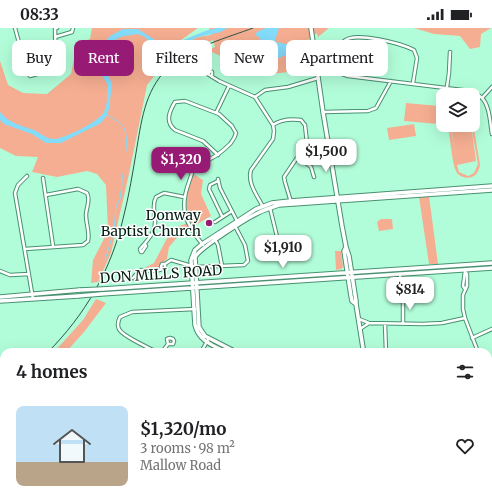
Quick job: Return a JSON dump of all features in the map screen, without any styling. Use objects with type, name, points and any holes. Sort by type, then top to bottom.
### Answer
[{"type":"main road","points":[[311,28],[323,112],[346,247],[348,250],[352,301],[356,304],[363,348]]},
{"type":"main road","points":[[195,284],[191,265],[192,256],[195,250],[235,224],[272,203],[435,192],[485,188],[492,186]]},
{"type":"main road","points":[[485,188],[492,190]]},
{"type":"main road","points":[[263,208],[270,208],[291,202]]},
{"type":"main road","points":[[203,246],[195,257],[196,309],[199,327],[208,340],[220,348]]},
{"type":"main road","name":"DON MILLS ROAD","points":[[0,301],[80,290],[195,284],[492,263]]},
{"type":"main road","name":"DON MILLS ROAD","points":[[0,297],[78,296],[400,274],[466,271],[492,268]]},
{"type":"main road","points":[[208,340],[227,348]]},
{"type":"street","points":[[15,28],[27,72],[30,76],[55,68],[57,62],[55,38],[56,28]]},
{"type":"street","points":[[55,38],[72,32],[73,28]]},
{"type":"street","points":[[413,83],[417,58],[414,50],[374,39],[353,38],[345,40],[342,44],[339,68],[342,74],[470,91],[482,98],[487,108],[492,134]]},
{"type":"street","points":[[447,87],[450,52]]},
{"type":"street","points":[[212,77],[255,97],[273,124],[273,139],[251,170],[249,176],[250,182],[263,208]]},
{"type":"street","points":[[255,97],[265,90],[288,87],[318,78]]},
{"type":"street","points":[[323,112],[368,111],[376,108],[391,81]]},
{"type":"street","points":[[216,113],[229,86]]},
{"type":"street","points":[[482,98],[492,86]]},
{"type":"street","points":[[203,246],[185,217],[183,208],[184,197],[193,169],[199,164],[218,155],[224,151],[234,140],[236,135],[230,124],[222,116],[187,102],[175,102],[168,117],[169,123],[173,128],[203,141],[218,155]]},
{"type":"street","points":[[273,124],[277,122],[301,120],[308,139],[306,146],[284,177],[284,182],[291,202]]},
{"type":"street","points":[[299,157],[311,168],[314,177]]},
{"type":"street","points":[[166,161],[193,169]]},
{"type":"street","points":[[27,176],[18,185],[15,193],[33,297]]},
{"type":"street","points":[[43,178],[53,246]]},
{"type":"street","points":[[133,278],[141,270],[156,271],[162,268],[161,265],[168,261],[174,260],[195,267],[244,265],[248,261],[245,245],[218,180],[210,185],[209,189],[222,216]]},
{"type":"street","points":[[25,249],[83,245],[87,242],[88,236],[86,213],[89,196],[84,191],[78,189],[46,196]]},
{"type":"street","points":[[145,244],[155,226],[153,203],[156,197],[164,193],[184,197]]},
{"type":"street","points":[[270,208],[282,253]]},
{"type":"street","points":[[215,222],[222,216],[232,211]]},
{"type":"street","points":[[214,239],[220,252],[222,266]]},
{"type":"street","points":[[465,264],[467,274],[467,286],[463,301],[465,318],[476,348]]},
{"type":"street","points":[[0,271],[10,275],[29,274]]},
{"type":"street","points":[[400,274],[403,298],[403,324]]},
{"type":"street","points":[[149,348],[120,331],[118,322],[120,317],[132,312],[196,309]]},
{"type":"street","points":[[358,319],[369,323],[403,324],[440,323],[465,318]]},
{"type":"street","points":[[360,329],[369,323]]},
{"type":"street","points":[[385,324],[386,348]]},
{"type":"street","points":[[472,338],[492,329]]},
{"type":"street","points":[[203,348],[208,340]]},
{"type":"street","points":[[165,348],[168,344]]},
{"type":"shaded area","points":[[92,28],[198,28],[181,40],[142,40],[142,76],[154,76],[147,85],[111,253],[98,282],[91,283],[93,260],[108,231],[106,185],[97,174],[87,171],[57,177],[32,172],[38,157],[16,156],[0,148],[0,61],[8,85],[23,93],[47,94],[71,74],[74,59],[74,76],[134,76],[134,40],[87,40],[90,39]]},
{"type":"shaded area","points":[[209,28],[329,28],[318,37],[317,33],[308,40],[286,40],[286,72],[278,73],[278,40],[220,40],[220,56],[212,52],[212,48],[215,47],[213,40],[192,40],[198,37],[211,35]]},
{"type":"shaded area","points":[[414,28],[491,28],[481,34],[480,47],[470,49],[460,36],[434,34]]},
{"type":"shaded area","points":[[406,103],[436,106],[436,124],[404,121]]},
{"type":"shaded area","points":[[414,124],[416,136],[389,140],[387,128]]},
{"type":"shaded area","points":[[449,132],[451,132],[455,151],[452,132],[472,132],[476,161],[457,165],[459,172],[468,176],[474,173],[478,164],[472,132],[474,132],[480,165],[475,175],[470,178],[465,178],[459,175],[456,171],[452,156]]},
{"type":"shaded area","points":[[193,174],[203,180],[201,194],[211,216],[180,234],[169,247],[167,259],[159,267],[149,267],[149,269],[143,269],[154,263],[172,229],[185,224],[188,219],[188,191]]},
{"type":"shaded area","points":[[429,196],[438,264],[429,264],[419,197]]},
{"type":"shaded area","points":[[381,219],[392,219],[393,229],[379,231],[377,222]]},
{"type":"shaded area","points":[[335,251],[341,251],[343,267],[336,270]]},
{"type":"shaded area","points":[[96,299],[106,303],[70,348],[58,348],[83,320]]},
{"type":"water","points":[[217,28],[227,28],[221,32],[198,37],[192,40],[183,40]]},
{"type":"water","points":[[266,28],[279,28],[275,40],[260,40],[258,36],[255,35],[257,32]]},
{"type":"water","points":[[123,29],[138,29],[155,40],[148,40],[138,34],[124,36],[116,40],[106,40],[110,36]]},
{"type":"water","points":[[278,42],[286,44],[286,55],[278,58]]},
{"type":"water","points":[[102,76],[108,76],[112,83],[109,109],[107,115],[101,123],[61,143],[46,143],[32,134],[4,124],[0,120],[0,112],[12,121],[34,130],[46,137],[51,139],[59,138],[73,133],[101,116],[107,102],[108,85]]},
{"type":"waterway","points":[[107,115],[124,128],[126,133],[127,151]]},
{"type":"waterway","points":[[105,260],[114,231],[116,206],[120,199],[123,174]]},
{"type":"railway","points":[[52,348],[74,323],[95,291],[104,274],[118,238],[123,219],[143,114],[146,103],[156,83],[171,65],[188,53],[253,28]]},
{"type":"place","name":"Donway Baptist Church","points":[[209,223]]}]
